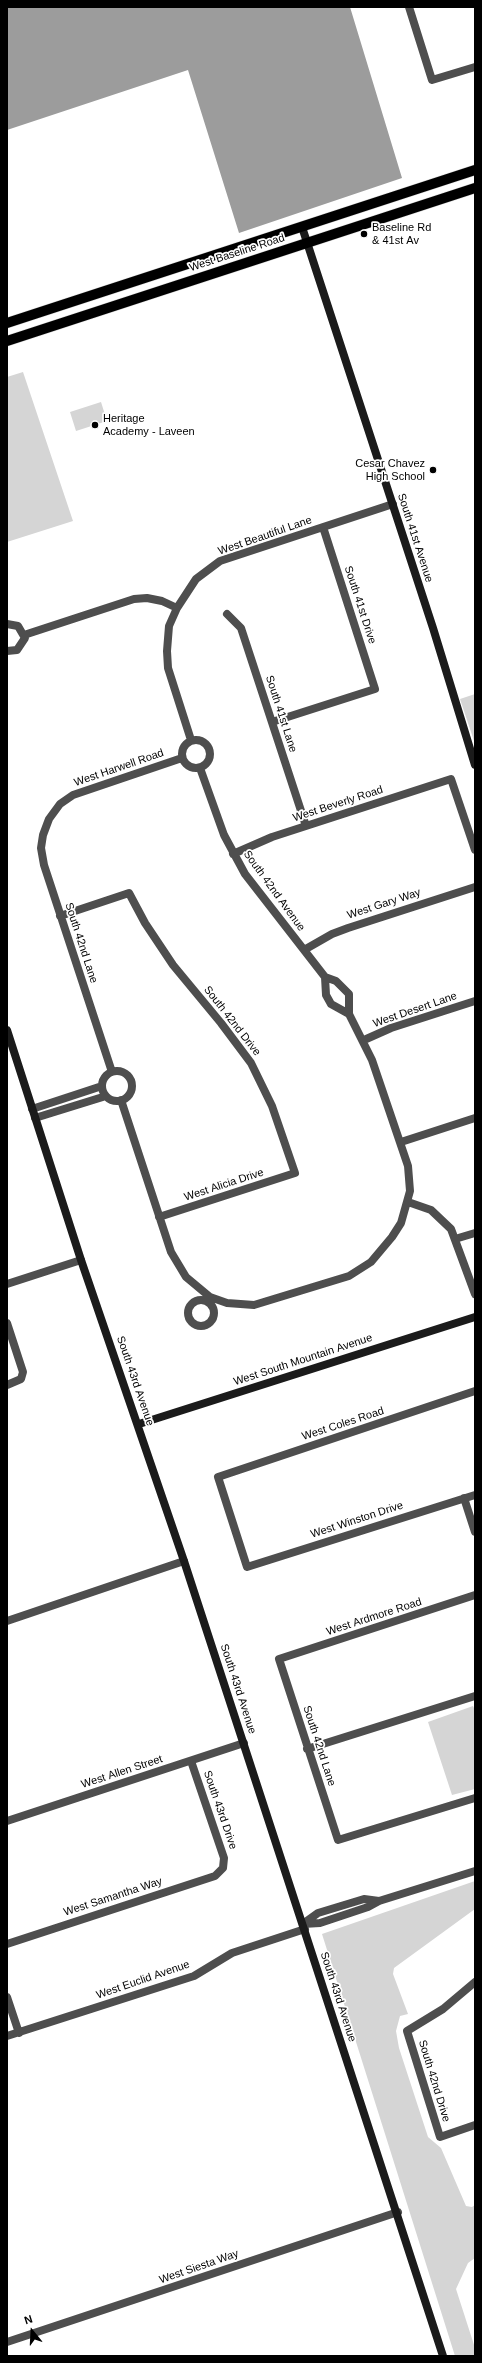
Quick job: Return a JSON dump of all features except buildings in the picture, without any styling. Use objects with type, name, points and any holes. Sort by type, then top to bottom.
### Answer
[{"type":"main road","name":"West Baseline Road","points":[[7,324],[475,170]]},
{"type":"main road","name":"West Baseline Road","points":[[7,341],[475,188]]},
{"type":"street","points":[[409,7],[432,80],[475,67]]},
{"type":"street","name":"South 41st Avenue","points":[[302,227],[393,504],[475,765]]},
{"type":"street","name":"West Beautiful Lane","points":[[177,608],[196,579],[220,561],[393,504]]},
{"type":"street","name":"South 41st Drive","points":[[272,722],[376,689],[323,527]]},
{"type":"street","points":[[24,635],[134,599],[147,598],[162,601],[177,608],[170,626],[168,639],[168,668],[191,740]]},
{"type":"street","name":"South 41st Lane","points":[[227,614],[240,628],[306,826]]},
{"type":"street","points":[[7,624],[18,626],[24,635],[21,647],[13,651],[7,651]]},
{"type":"street","points":[[191,740],[201,740],[209,747],[210,752],[208,762],[200,768],[187,765],[182,758],[182,749],[191,740]]},
{"type":"street","name":"West Harwell Road","points":[[49,818],[60,804],[73,795],[182,758]]},
{"type":"street","name":"South 42nd Avenue","points":[[159,1217],[178,1266],[186,1277],[209,1299],[227,1303],[254,1305],[349,1276],[371,1262],[389,1242],[401,1223],[408,1202],[410,1190],[408,1166],[401,1142],[364,1040],[350,1014],[349,994],[336,981],[325,977],[259,893],[234,854],[218,818],[200,768]]},
{"type":"street","name":"West Beverly Road","points":[[234,854],[258,842],[451,779],[475,850]]},
{"type":"street","name":"South 42nd Lane","points":[[49,818],[41,848],[44,865],[112,1072]]},
{"type":"street","name":"West Gary Way","points":[[304,950],[332,934],[348,928],[475,887]]},
{"type":"street","name":"South 42nd Drive","points":[[60,916],[129,893],[145,923],[173,965],[221,1023],[251,1063],[272,1106],[296,1173]]},
{"type":"street","points":[[325,977],[326,995],[331,1004],[350,1014]]},
{"type":"street","name":"West Desert Lane","points":[[364,1040],[391,1028],[475,1001]]},
{"type":"street","name":"South 43rd Avenue","points":[[7,1030],[81,1260],[139,1424],[184,1560],[398,2212],[443,2356]]},
{"type":"street","points":[[112,1072],[124,1074],[131,1084],[130,1092],[121,1100],[113,1100],[106,1096],[102,1086],[105,1078],[112,1072]]},
{"type":"street","points":[[32,1109],[102,1086]]},
{"type":"street","points":[[35,1118],[106,1096]]},
{"type":"street","points":[[121,1100],[159,1217]]},
{"type":"street","points":[[401,1142],[475,1118]]},
{"type":"street","name":"West Alicia Drive","points":[[159,1217],[296,1173]]},
{"type":"street","points":[[408,1202],[424,1207],[437,1214],[451,1229],[456,1239],[475,1294]]},
{"type":"street","points":[[456,1239],[475,1233]]},
{"type":"street","points":[[7,1284],[81,1260]]},
{"type":"street","name":"West South Mountain Avenue","points":[[139,1424],[475,1317]]},
{"type":"street","points":[[7,1323],[23,1372],[21,1379],[7,1385]]},
{"type":"street","name":"West Coles Road","points":[[246,1568],[218,1477],[475,1391]]},
{"type":"street","name":"West Winston Drive","points":[[246,1568],[475,1495]]},
{"type":"street","points":[[464,1498],[475,1532]]},
{"type":"street","points":[[7,1621],[184,1560]]},
{"type":"street","name":"West Ardmore Road","points":[[279,1659],[475,1595]]},
{"type":"street","name":"South 42nd Lane","points":[[279,1659],[307,1749],[338,1840],[475,1798]]},
{"type":"street","points":[[307,1749],[475,1696]]},
{"type":"street","name":"West Allen Street","points":[[7,1821],[244,1743]]},
{"type":"street","name":"South 43rd Drive","points":[[191,1761],[224,1858],[223,1868]]},
{"type":"street","name":"West Samantha Way","points":[[7,1944],[215,1876],[223,1868]]},
{"type":"street","name":"West Euclid Avenue","points":[[7,2036],[194,1976],[232,1953],[304,1927],[318,1913],[364,1899],[380,1901],[475,1871]]},
{"type":"street","name":"South 42nd Drive","points":[[475,1982],[443,2009],[408,2031],[440,2137],[475,2125]]},
{"type":"street","points":[[7,1997],[19,2032]]},
{"type":"street","name":"West Siesta Way","points":[[7,2342],[398,2212]]},
{"type":"shaded area","points":[[7,7],[350,7],[402,178],[239,233],[188,70],[7,130]]},
{"type":"shaded area","points":[[23,372],[73,521],[7,542],[7,377]]},
{"type":"shaded area","points":[[101,402],[107,421],[76,431],[70,412]]},
{"type":"shaded area","points":[[475,694],[475,744],[460,699]]},
{"type":"shaded area","points":[[473,1706],[475,1710],[475,1789],[452,1795],[428,1722]]},
{"type":"shaded area","points":[[475,1881],[475,1909],[394,1968],[393,1974],[408,2014],[400,2016],[396,2031],[399,2048],[428,2137],[441,2148],[466,2206],[472,2207],[475,2205],[475,2258],[468,2263],[456,2289],[475,2348],[475,2356],[455,2356],[322,1934]]},
{"type":"place","name":"Baseline Rd & 41st Av","points":[[364,234]]},
{"type":"place","name":"Heritage Academy - Laveen","points":[[95,425]]},
{"type":"place","name":"Cesar Chavez High School","points":[[433,470]]}]
